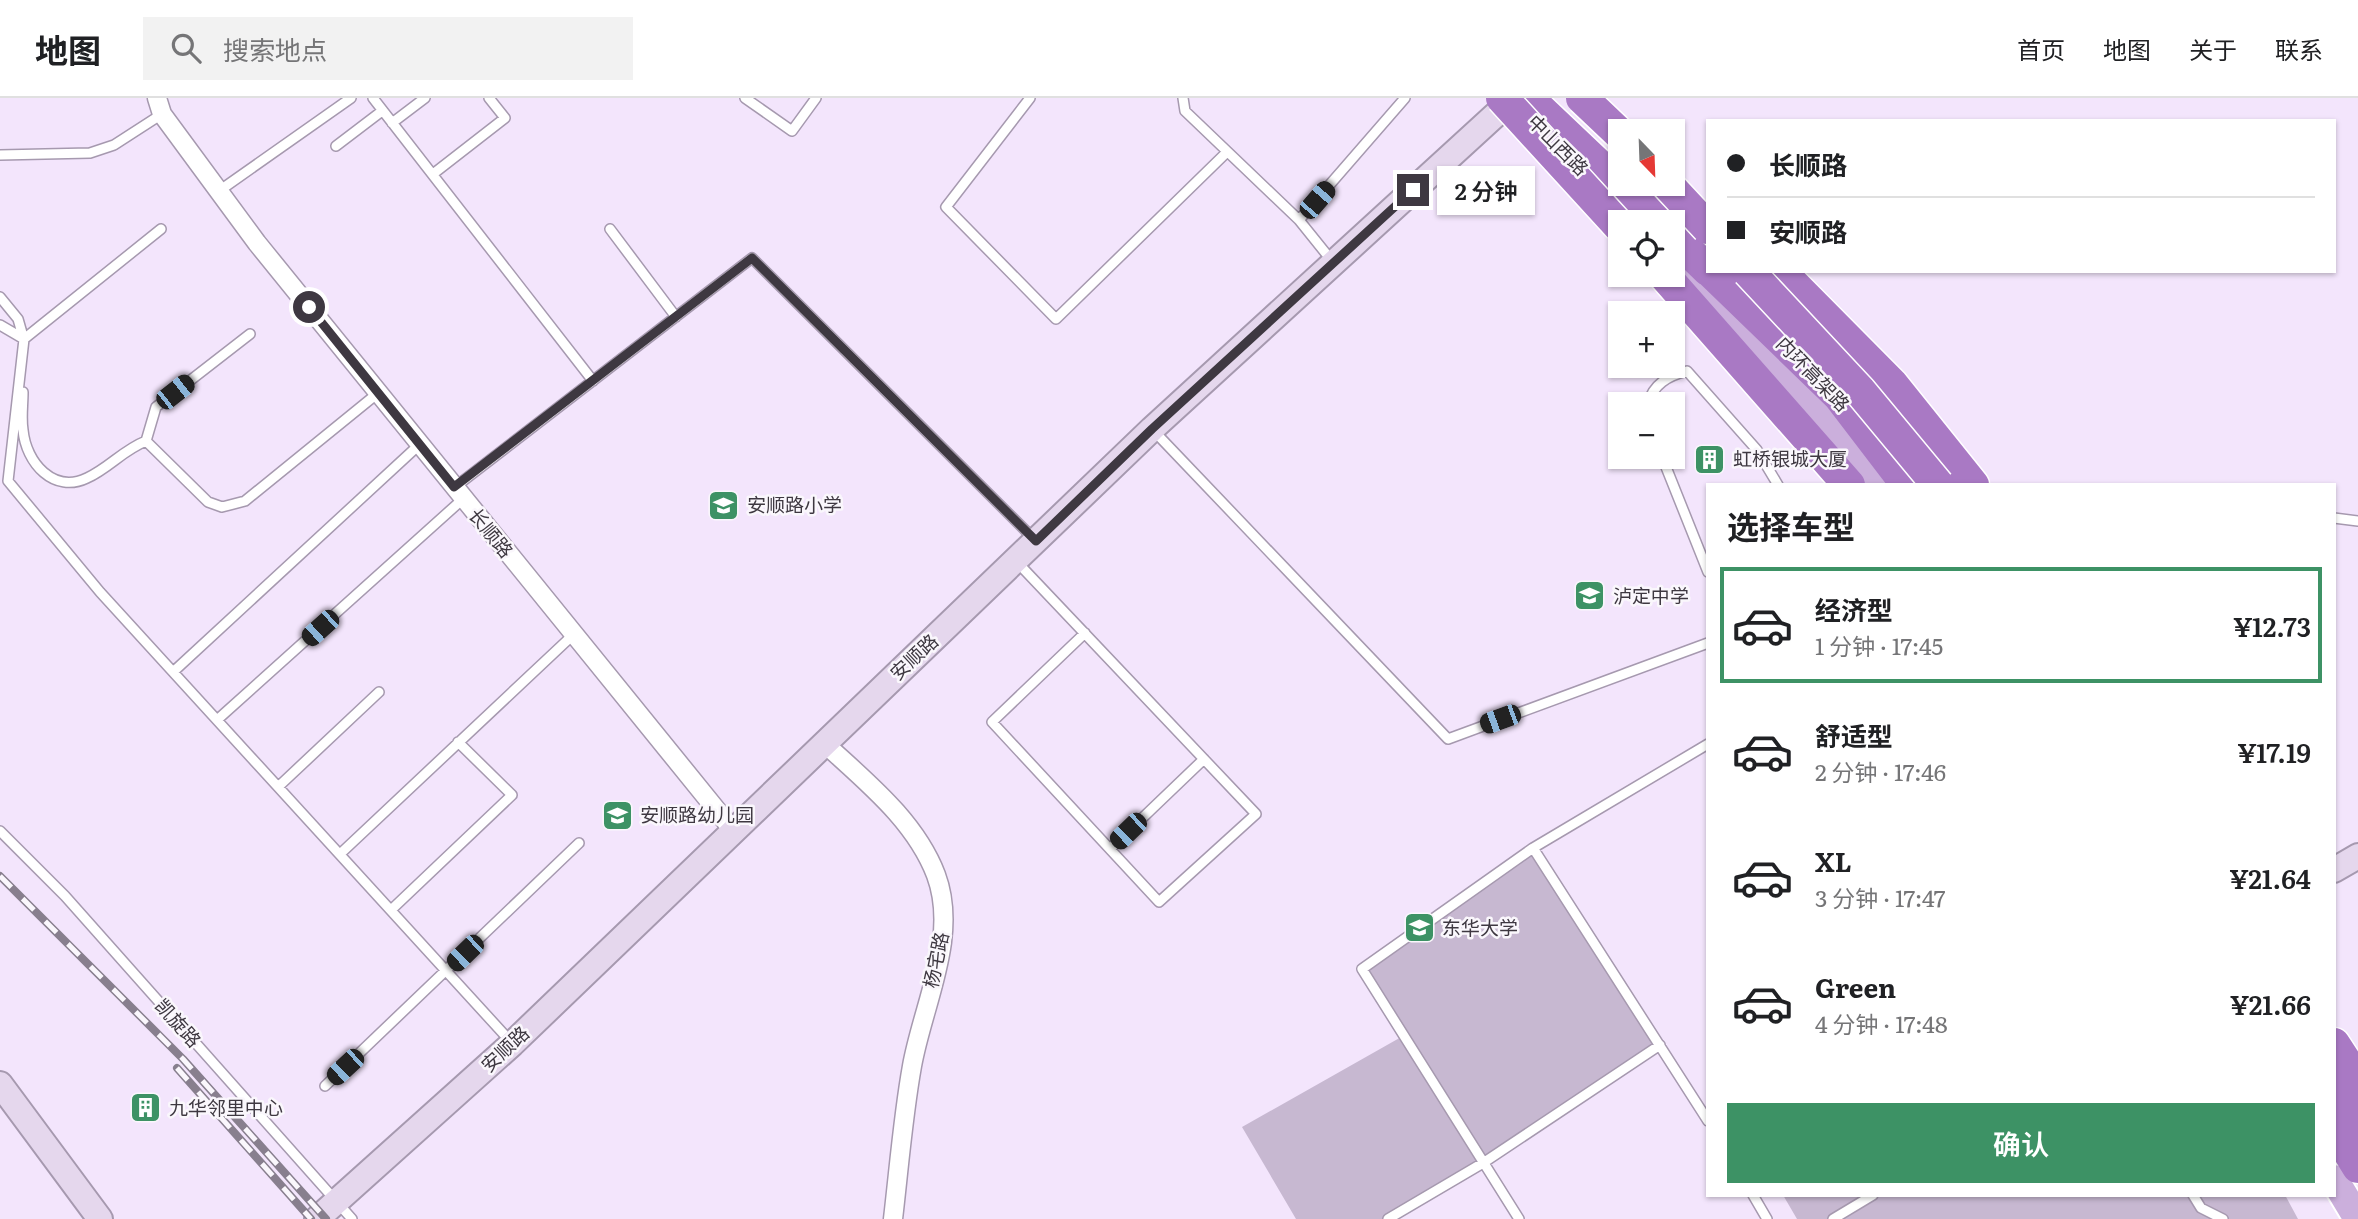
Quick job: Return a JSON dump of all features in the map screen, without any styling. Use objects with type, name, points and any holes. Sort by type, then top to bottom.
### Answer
[{"type":"highway","points":[[1513,98],[1645,210]]},
{"type":"highway","points":[[1513,98],[1608,213]]},
{"type":"highway","points":[[1583,98],[1608,123]]},
{"type":"highway","points":[[1685,189],[1706,207]]},
{"type":"highway","points":[[1679,196],[1706,224]]},
{"type":"highway","name":"内环高架路","points":[[1685,247],[1706,267]]},
{"type":"highway","name":"内环高架路","points":[[1712,273],[1839,396],[1905,483]]},
{"type":"highway","name":"内环高架路","points":[[1753,273],[1860,391],[1936,483]]},
{"type":"highway","points":[[1782,273],[1892,384],[1971,483]]},
{"type":"highway","points":[[1675,287],[1847,483]]},
{"type":"highway","points":[[2336,1047],[2358,1081]]},
{"type":"highway","points":[[2336,1091],[2358,1124]]},
{"type":"highway","points":[[2336,1131],[2358,1167]]},
{"type":"main road","name":"中山西路","points":[[1513,98],[1624,210]]},
{"type":"main road","points":[[1685,273],[1810,403],[1876,483]]},
{"type":"main road","points":[[2336,1092],[2358,1130]]},
{"type":"main road","points":[[2336,1183],[2358,1219]]},
{"type":"street","name":"安顺路","points":[[317,1219],[345,1211],[732,829],[1152,429],[1513,98]]},
{"type":"street","name":"长顺路","points":[[160,106],[257,243],[732,829]]},
{"type":"street","name":"杨宅路","points":[[823,743],[884,799],[919,840],[936,874],[944,913],[944,936],[912,1066],[893,1219]]},
{"type":"street","points":[[2336,869],[2358,856]]},
{"type":"street","points":[[0,1084],[100,1219]]},
{"type":"lane","points":[[219,191],[351,98]]},
{"type":"lane","points":[[373,98],[593,381]]},
{"type":"lane","points":[[392,123],[425,98]]},
{"type":"lane","points":[[433,174],[505,118],[489,98]]},
{"type":"lane","points":[[746,98],[792,131],[816,98]]},
{"type":"lane","points":[[1030,98],[946,206],[1056,319],[1227,152]]},
{"type":"lane","points":[[1184,98],[1185,111],[1299,220],[1333,262]]},
{"type":"lane","points":[[1299,220],[1405,98]]},
{"type":"lane","points":[[0,155],[90,153],[114,145],[160,106]]},
{"type":"lane","points":[[336,146],[383,111]]},
{"type":"lane","points":[[161,229],[24,339],[8,481],[173,672],[512,1044]]},
{"type":"lane","points":[[610,229],[676,317]]},
{"type":"lane","points":[[218,720],[459,493],[593,381],[752,258],[1036,541]]},
{"type":"lane","points":[[0,297],[18,319],[24,339],[23,431],[29,456],[51,480],[70,484],[89,477],[126,449],[146,441]]},
{"type":"lane","points":[[0,325],[24,339]]},
{"type":"lane","points":[[146,441],[156,407],[250,334]]},
{"type":"lane","points":[[1654,392],[1666,377],[1687,371],[1757,450],[1777,483]]},
{"type":"lane","points":[[146,441],[208,502],[222,507],[235,505],[245,500],[378,393]]},
{"type":"lane","points":[[1152,429],[1448,739],[1706,644]]},
{"type":"lane","points":[[173,672],[420,444]]},
{"type":"lane","points":[[1667,469],[1706,571]]},
{"type":"lane","points":[[2336,518],[2358,521]]},
{"type":"lane","points":[[1016,560],[1085,633],[1204,759],[1256,814],[1159,902],[992,722],[1085,633]]},
{"type":"lane","points":[[340,854],[574,634]]},
{"type":"lane","points":[[278,787],[379,692]]},
{"type":"lane","points":[[391,910],[512,795],[458,742]]},
{"type":"lane","points":[[1519,1219],[1362,969],[1533,848],[1706,746]]},
{"type":"lane","points":[[1110,849],[1204,759]]},
{"type":"lane","name":"凯旋路","points":[[0,831],[65,896],[345,1211]]},
{"type":"lane","points":[[325,1086],[579,843]]},
{"type":"lane","points":[[1533,848],[1706,1118]]},
{"type":"lane","points":[[1388,1219],[1483,1163],[1660,1045]]},
{"type":"lane","points":[[1754,1197],[1767,1219]]},
{"type":"lane","points":[[1833,1219],[1870,1197]]},
{"type":"lane","points":[[2194,1197],[2201,1208],[2223,1219]]},
{"type":"shaded area","points":[[1533,848],[1660,1045],[1388,1219],[1296,1219],[1242,1127],[1403,1036],[1362,969]]},
{"type":"shaded area","points":[[1784,1197],[2286,1197],[2298,1219],[1797,1219]]},
{"type":"railway","points":[[0,876],[183,1059],[326,1219]]},
{"type":"railway","points":[[177,1068],[311,1219]]},
{"type":"place","name":"虹桥银城大厦","points":[[1710,459]]},
{"type":"place","name":"安顺路小学","points":[[724,505]]},
{"type":"place","name":"泸定中学","points":[[1590,596]]},
{"type":"place","name":"安顺路幼儿园","points":[[617,815]]},
{"type":"place","name":"东华大学","points":[[1419,928]]},
{"type":"place","name":"九华邻里中心","points":[[146,1108]]},
{"type":"route","points":[[309,307],[454,487],[752,258],[1036,541],[1152,429],[1413,190]]}]
